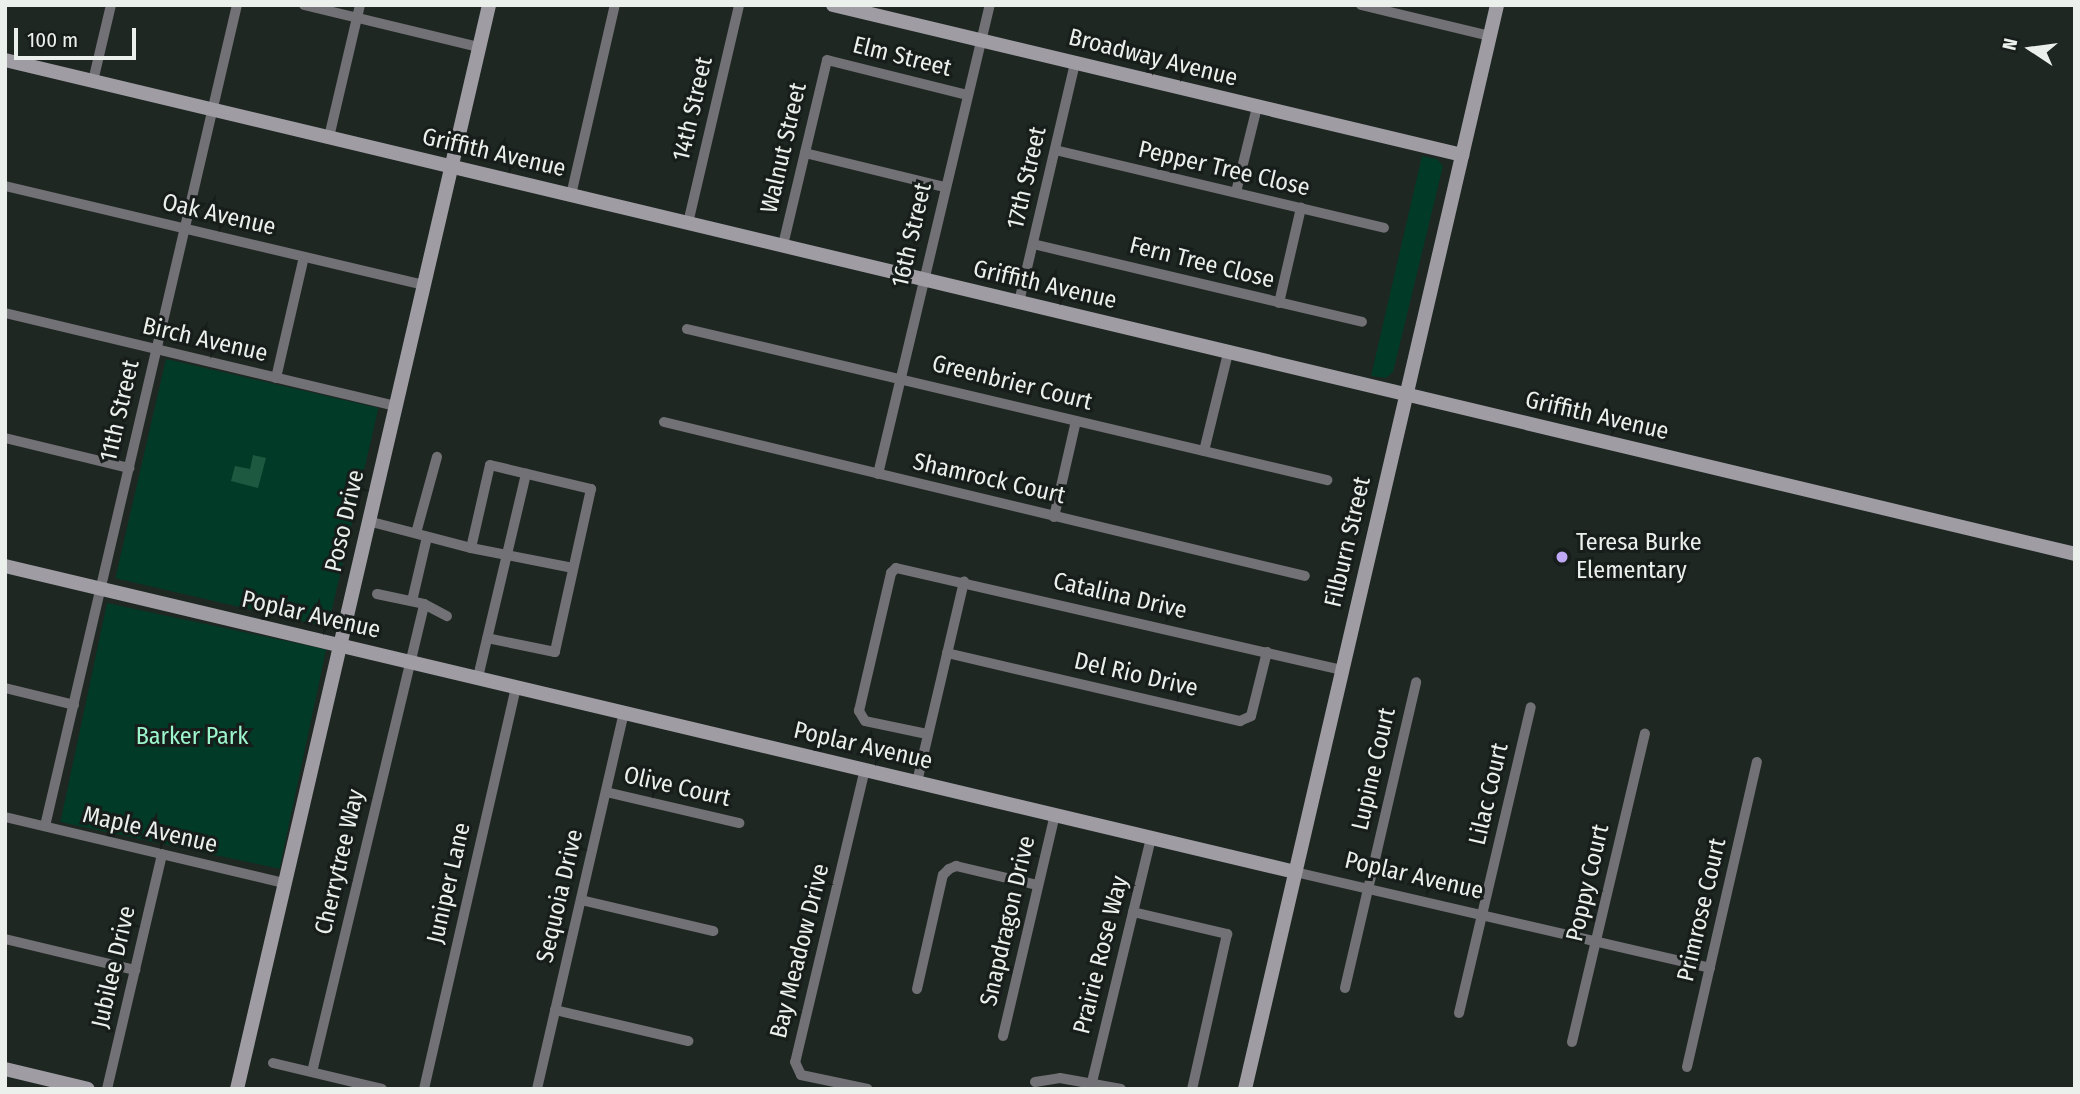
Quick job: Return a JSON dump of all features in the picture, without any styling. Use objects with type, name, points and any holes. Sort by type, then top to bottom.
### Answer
[{"type":"street","points":[[93,81],[111,5]]},
{"type":"street","name":"11th Street","points":[[45,826],[237,5]]},
{"type":"street","points":[[304,5],[479,47]]},
{"type":"street","points":[[329,137],[360,5]]},
{"type":"street","name":"Poso Drive","points":[[237,1089],[489,5]]},
{"type":"street","points":[[571,195],[615,5]]},
{"type":"street","name":"14th Street","points":[[688,223],[739,5]]},
{"type":"street","name":"Broadway Avenue","points":[[833,5],[862,9],[1075,63],[1462,155]]},
{"type":"street","name":"16th Street","points":[[878,474],[990,5]]},
{"type":"street","points":[[1362,5],[1490,36]]},
{"type":"street","name":"Filburn Street","points":[[1245,1089],[1497,5]]},
{"type":"street","name":"Griffith Avenue","points":[[5,60],[2075,554]]},
{"type":"street","name":"Elm Street","points":[[827,60],[967,95]]},
{"type":"street","name":"Walnut Street","points":[[783,246],[827,60]]},
{"type":"street","name":"17th Street","points":[[1019,302],[1075,63]]},
{"type":"street","points":[[1236,192],[1257,107]]},
{"type":"street","name":"Pepper Tree Close","points":[[1055,150],[1384,228]]},
{"type":"street","points":[[804,153],[945,187]]},
{"type":"street","name":"Oak Avenue","points":[[5,186],[424,285]]},
{"type":"street","points":[[1279,303],[1301,208]]},
{"type":"street","name":"Fern Tree Close","points":[[1033,244],[1362,323]]},
{"type":"street","points":[[276,378],[304,257]]},
{"type":"street","name":"Birch Avenue","points":[[5,313],[395,406]]},
{"type":"street","name":"Greenbrier Court","points":[[687,329],[1327,480]]},
{"type":"street","points":[[1204,451],[1228,352]]},
{"type":"street","points":[[1054,517],[1076,421]]},
{"type":"street","name":"Shamrock Court","points":[[664,422],[1305,576]]},
{"type":"street","points":[[5,439],[129,468]]},
{"type":"street","points":[[416,533],[437,457]]},
{"type":"street","points":[[471,548],[490,465],[591,489],[555,652],[487,638]]},
{"type":"street","points":[[478,677],[526,474]]},
{"type":"street","points":[[368,521],[471,548],[573,568]]},
{"type":"street","points":[[412,601],[427,537]]},
{"type":"street","name":"Poplar Avenue","points":[[5,566],[1710,968]]},
{"type":"street","name":"Catalina Drive","points":[[927,734],[865,721],[859,711],[891,573],[896,568],[902,567],[1342,670]]},
{"type":"street","points":[[917,782],[964,582]]},
{"type":"street","points":[[377,594],[424,604],[447,617]]},
{"type":"street","name":"Cherrytree Way","points":[[312,1072],[408,661],[424,604]]},
{"type":"street","name":"Del Rio Drive","points":[[947,653],[1240,721],[1251,716],[1267,652]]},
{"type":"street","name":"Lupine Court","points":[[1345,988],[1416,682]]},
{"type":"street","name":"Juniper Lane","points":[[424,1089],[516,686]]},
{"type":"street","points":[[5,688],[74,705]]},
{"type":"street","name":"Lilac Court","points":[[1459,1013],[1531,707]]},
{"type":"street","name":"Sequoia Drive","points":[[537,1089],[624,713]]},
{"type":"street","name":"Poppy Court","points":[[1572,1042],[1645,734]]},
{"type":"street","name":"Primrose Court","points":[[1687,1067],[1757,762]]},
{"type":"street","name":"Bay Meadow Drive","points":[[865,769],[795,1062],[801,1075],[868,1089]]},
{"type":"street","name":"Olive Court","points":[[606,792],[739,822]]},
{"type":"street","name":"Snapdragon Drive","points":[[1003,1036],[1055,815]]},
{"type":"street","name":"Maple Avenue","points":[[5,817],[284,883]]},
{"type":"street","name":"Prairie Rose Way","points":[[1092,1082],[1151,838]]},
{"type":"street","name":"Jubilee Drive","points":[[107,1089],[162,854]]},
{"type":"street","points":[[917,989],[943,875],[949,869],[956,866],[1037,885]]},
{"type":"street","points":[[581,900],[713,931]]},
{"type":"street","points":[[1133,912],[1227,934],[1192,1089]]},
{"type":"street","points":[[5,939],[135,970]]},
{"type":"street","points":[[555,1010],[688,1041]]},
{"type":"street","points":[[273,1063],[382,1089]]},
{"type":"street","points":[[5,1069],[88,1089]]},
{"type":"street","points":[[1035,1083],[1052,1078],[1092,1082],[1121,1089]]},
{"type":"green space","points":[[1422,156],[1437,159],[1443,166],[1393,372],[1386,378],[1371,376]]},
{"type":"green space","points":[[166,359],[378,408],[328,627],[115,578]]},
{"type":"green space","name":"Barker Park","points":[[107,603],[326,650],[280,869],[60,822]]},
{"type":"shaded area","points":[[253,455],[266,458],[258,488],[231,481],[235,466],[250,469]]},
{"type":"place","name":"Teresa Burke Elementary","points":[[1562,557]]}]
